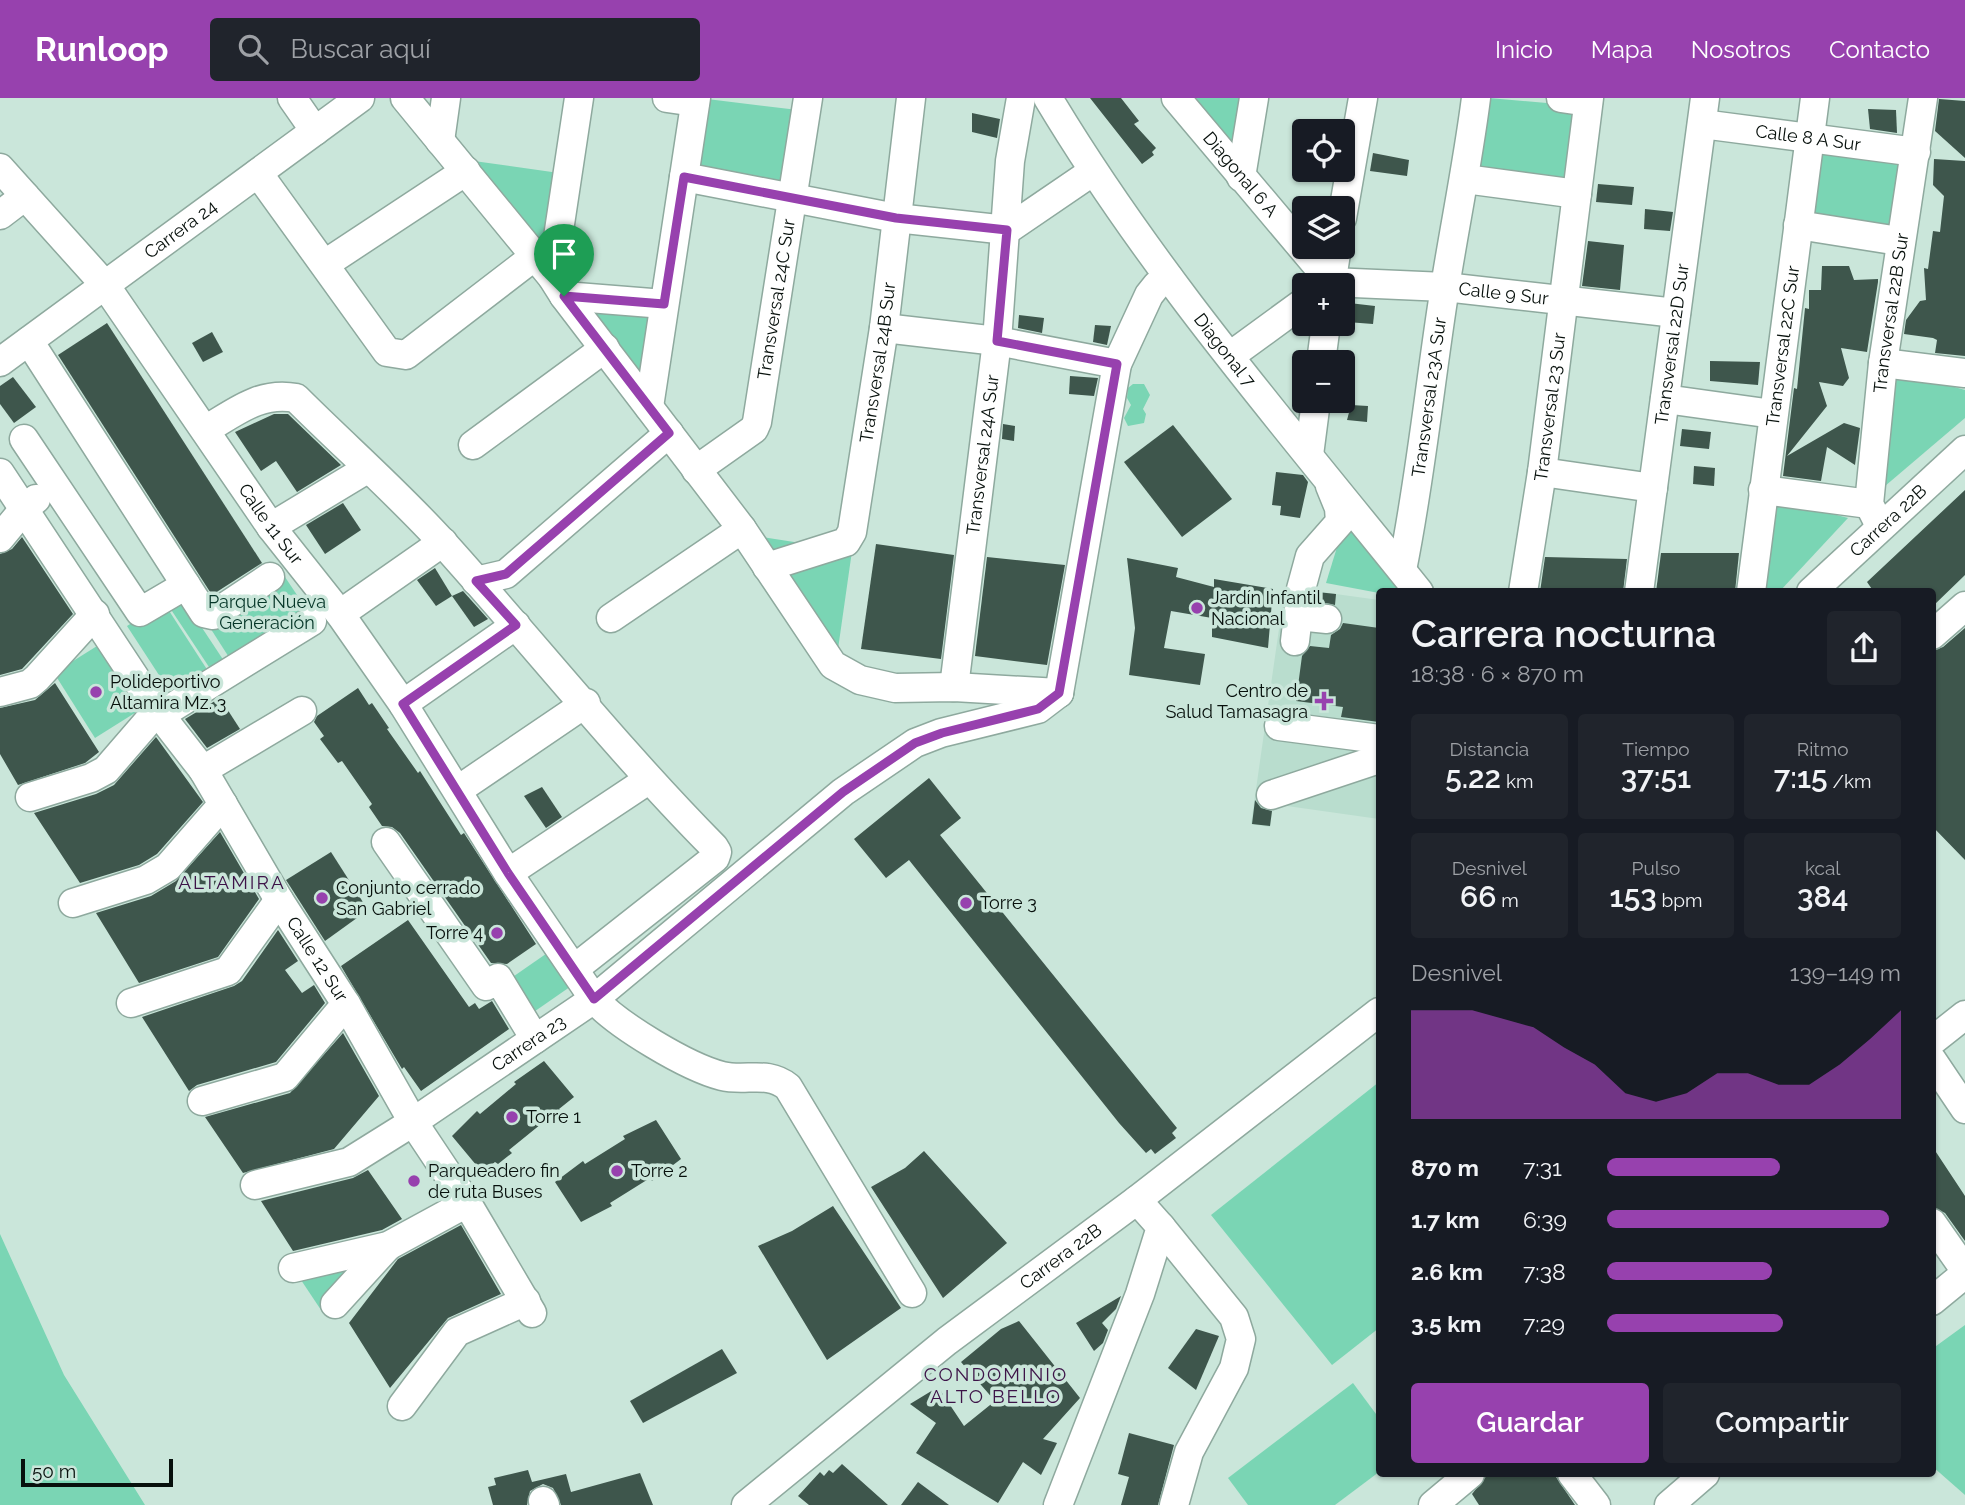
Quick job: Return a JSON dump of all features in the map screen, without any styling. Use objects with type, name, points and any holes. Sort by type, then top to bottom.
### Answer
[{"type":"street","points":[[292,98],[315,131]]},
{"type":"street","name":"Carrera 24","points":[[0,362],[360,98]]},
{"type":"street","points":[[405,98],[535,256],[605,348],[741,529],[833,665],[860,680],[895,688],[954,687],[1059,693],[1117,364],[1149,295],[1157,285],[1169,278]]},
{"type":"street","points":[[440,141],[446,98]]},
{"type":"street","points":[[558,287],[579,98]]},
{"type":"street","points":[[649,407],[695,100],[667,98]]},
{"type":"street","name":"Transversal 24C Sur","points":[[696,470],[754,429],[757,422],[808,98]]},
{"type":"street","name":"Transversal 24B Sur","points":[[767,567],[846,542],[851,537],[884,328],[911,98]]},
{"type":"street","name":"Transversal 24A Sur","points":[[954,687],[997,341],[1010,161],[1021,98]]},
{"type":"street","name":"Diagonal 7","points":[[1048,98],[1092,172],[1169,278],[1410,581]]},
{"type":"street","name":"Diagonal 6 A","points":[[1176,98],[1321,273]]},
{"type":"street","points":[[1241,177],[1254,98]]},
{"type":"street","points":[[1346,196],[1363,98]]},
{"type":"street","name":"Transversal 23A Sur","points":[[1410,581],[1445,287],[1465,179],[1476,98]]},
{"type":"street","points":[[1561,98],[1589,100]]},
{"type":"street","name":"Transversal 22C Sur","points":[[1751,588],[1815,98]]},
{"type":"street","name":"Transversal 22B Sur","points":[[1874,515],[1883,363],[1899,241],[1923,98]]},
{"type":"street","name":"Transversal 23 Sur","points":[[1524,588],[1542,472],[1589,100]]},
{"type":"street","name":"Calle 8 A Sur","points":[[1703,111],[1809,139],[1916,152]]},
{"type":"street","name":"Transversal 22D Sur","points":[[1640,588],[1703,111]]},
{"type":"street","name":"Calle 11 Sur","points":[[0,168],[105,285],[271,527],[340,614],[403,704],[508,873],[594,999],[609,1016],[699,1068],[724,1077],[778,1079],[788,1087],[912,1293]]},
{"type":"street","points":[[325,264],[466,171]]},
{"type":"street","points":[[684,177],[896,218],[1007,230],[1092,172]]},
{"type":"street","points":[[258,173],[387,352],[406,355],[535,256]]},
{"type":"street","points":[[1465,179],[1577,194]]},
{"type":"street","points":[[0,215],[25,196]]},
{"type":"street","points":[[1798,225],[1899,241]]},
{"type":"street","name":"Calle 9 Sur","points":[[1355,285],[1445,287],[1676,313]]},
{"type":"street","points":[[558,287],[664,304]]},
{"type":"street","points":[[1230,356],[1292,311]]},
{"type":"street","points":[[884,328],[997,341],[1117,364]]},
{"type":"street","points":[[29,341],[204,613],[212,615],[270,578]]},
{"type":"street","points":[[473,445],[605,348]]},
{"type":"street","points":[[1883,363],[1965,373]]},
{"type":"street","points":[[205,430],[258,400],[276,394],[296,398],[443,542],[586,703],[648,780],[717,852],[715,858],[574,969]]},
{"type":"street","points":[[1665,399],[1773,414]]},
{"type":"street","points":[[1316,413],[1316,463],[1333,490],[1340,522],[1310,556],[1296,629],[1328,619]]},
{"type":"street","points":[[476,581],[506,574],[669,433]]},
{"type":"street","points":[[24,439],[140,612],[186,585]]},
{"type":"street","name":"Carrera 22B","points":[[1814,588],[1874,515],[1965,450]]},
{"type":"street","points":[[271,527],[367,469]]},
{"type":"street","points":[[1542,472],[1653,488]]},
{"type":"street","name":"Calle 12 Sur","points":[[0,473],[159,713],[203,770],[279,900],[346,1004],[413,1122],[467,1203],[529,1307],[457,1332],[402,1406]]},
{"type":"street","points":[[0,538],[24,509],[53,485]]},
{"type":"street","points":[[1763,490],[1874,515]]},
{"type":"street","points":[[611,618],[741,529]]},
{"type":"street","points":[[340,614],[443,542]]},
{"type":"street","points":[[1936,631],[1965,606]]},
{"type":"street","points":[[0,692],[30,684],[95,614]]},
{"type":"street","points":[[30,797],[91,778],[106,770],[159,713],[312,621]]},
{"type":"street","points":[[403,704],[516,625]]},
{"type":"street","name":"Carrera 23","points":[[255,1185],[349,1162],[413,1122],[594,999],[843,792],[915,743],[942,733],[1038,709],[1059,693]]},
{"type":"street","points":[[458,790],[586,703]]},
{"type":"street","points":[[203,770],[302,711]]},
{"type":"street","points":[[1279,726],[1376,739]]},
{"type":"street","points":[[1271,795],[1376,760]]},
{"type":"street","points":[[508,873],[648,780]]},
{"type":"street","points":[[73,903],[146,880],[168,867],[223,804]]},
{"type":"street","points":[[386,842],[486,986],[498,978],[536,1039]]},
{"type":"street","points":[[131,1003],[228,971],[279,900]]},
{"type":"street","points":[[202,1101],[285,1077],[346,1004]]},
{"type":"street","name":"Carrera 22B","points":[[756,1502],[947,1341],[1137,1200],[1376,1014]]},
{"type":"street","points":[[1936,1038],[1965,1016]]},
{"type":"street","points":[[1936,1066],[1965,1109]]},
{"type":"street","points":[[1137,1200],[1234,1318],[1241,1339],[1234,1368],[1189,1452],[1174,1505]]},
{"type":"street","points":[[293,1268],[388,1246],[467,1203]]},
{"type":"street","points":[[1058,1505],[1140,1294],[1161,1227]]},
{"type":"street","points":[[1936,1229],[1965,1272],[1936,1297]]},
{"type":"street","points":[[335,1304],[388,1246]]},
{"type":"street","points":[[1433,1505],[1466,1477]]},
{"type":"street","points":[[1574,1477],[1596,1505]]},
{"type":"street","points":[[1668,1505],[1701,1477]]},
{"type":"shaded area","name":"Centro de Salud Tamasagra","points":[[1285,587],[1376,600],[1376,819],[1273,804],[1270,827],[1251,824]]},
{"type":"green space","points":[[699,98],[798,110],[787,184],[688,169]]},
{"type":"green space","points":[[1186,98],[1247,98],[1237,159]]},
{"type":"green space","points":[[1489,98],[1581,106],[1571,186],[1479,175]]},
{"type":"green space","points":[[1818,148],[1909,158],[1901,228],[1810,218]]},
{"type":"green space","points":[[474,161],[559,173],[546,262]]},
{"type":"green space","points":[[572,300],[656,309],[642,389]]},
{"type":"green space","points":[[1895,370],[1965,390],[1965,418],[1878,492]]},
{"type":"green space","points":[[1133,384],[1144,384],[1150,395],[1143,409],[1146,414],[1144,423],[1128,426],[1124,418],[1131,405],[1127,398],[1128,388]]},
{"type":"green space","points":[[1773,498],[1848,518],[1783,588],[1759,588]]},
{"type":"green space","points":[[1346,518],[1401,588],[1376,588],[1376,592],[1326,583]]},
{"type":"green space","points":[[750,535],[852,551],[837,656]]},
{"type":"green space","name":"Parque Nueva Generación","points":[[283,574],[309,613],[232,662],[207,623]]},
{"type":"green space","points":[[179,593],[224,661],[211,670],[166,602]]},
{"type":"green space","points":[[164,603],[208,671],[172,695],[127,626]]},
{"type":"green space","name":"Polideportivo Altamira Mz. 3","points":[[97,646],[138,711],[95,738],[54,673]]},
{"type":"green space","points":[[553,949],[577,982],[528,1016],[504,983]]},
{"type":"green space","points":[[1376,1084],[1376,1330],[1332,1365],[1211,1215]]},
{"type":"green space","points":[[0,1234],[64,1375],[145,1505],[0,1505]]},
{"type":"green space","points":[[382,1250],[323,1313],[295,1271]]},
{"type":"green space","points":[[1965,1325],[1965,1495],[1936,1470],[1936,1346]]},
{"type":"green space","points":[[1353,1383],[1376,1414],[1376,1474],[1335,1505],[1248,1505],[1228,1478]]},
{"type":"building","points":[[1090,98],[1121,98],[1139,121],[1134,124],[1156,148],[1152,152],[1154,155],[1142,164]]},
{"type":"building","points":[[1939,99],[1965,101],[1965,158],[1935,131]]},
{"type":"building","points":[[1868,109],[1896,110],[1897,133],[1870,129]]},
{"type":"building","points":[[972,113],[1000,119],[997,138],[972,132]]},
{"type":"building","points":[[1373,153],[1409,160],[1407,176],[1370,171]]},
{"type":"building","points":[[1934,159],[1965,161],[1965,356],[1935,353],[1937,340],[1904,334],[1906,320],[1920,301],[1926,300],[1924,268],[1928,269],[1933,231],[1940,232],[1944,196],[1933,185]]},
{"type":"building","points":[[1598,184],[1634,187],[1632,205],[1596,202]]},
{"type":"building","points":[[1645,209],[1673,212],[1670,231],[1644,229]]},
{"type":"building","points":[[1588,241],[1624,245],[1620,290],[1582,286]]},
{"type":"building","points":[[1822,266],[1849,266],[1854,280],[1878,279],[1878,282],[1867,352],[1841,348],[1849,378],[1843,386],[1819,382],[1827,406],[1787,456],[1844,423],[1860,428],[1855,465],[1827,447],[1821,481],[1783,476],[1794,388],[1797,389],[1805,308],[1809,309],[1809,290],[1821,290]]},
{"type":"building","points":[[1355,304],[1375,306],[1373,324],[1355,323]]},
{"type":"building","points":[[1019,315],[1044,318],[1042,333],[1018,328]]},
{"type":"building","points":[[107,323],[262,563],[212,595],[58,355]]},
{"type":"building","points":[[1095,325],[1111,326],[1107,345],[1093,342]]},
{"type":"building","points":[[212,332],[223,352],[203,362],[192,343]]},
{"type":"building","points":[[1710,361],[1760,362],[1758,385],[1710,381]]},
{"type":"building","points":[[1070,376],[1098,378],[1094,396],[1069,394]]},
{"type":"building","points":[[13,377],[36,407],[14,423],[0,404],[0,386]]},
{"type":"building","points":[[1355,405],[1368,406],[1367,422],[1347,420],[1349,413],[1355,413]]},
{"type":"building","points":[[274,414],[288,414],[341,465],[297,492],[276,461],[261,471],[235,432]]},
{"type":"building","points":[[1003,424],[1015,426],[1014,441],[1002,439]]},
{"type":"building","points":[[1173,425],[1232,499],[1182,537],[1124,462]]},
{"type":"building","points":[[1682,429],[1711,432],[1709,449],[1680,446]]},
{"type":"building","points":[[1694,466],[1715,468],[1714,486],[1693,484]]},
{"type":"building","points":[[1276,472],[1303,475],[1308,482],[1300,518],[1280,515],[1281,506],[1272,505]]},
{"type":"building","points":[[1965,490],[1965,575],[1936,603],[1936,588],[1871,588],[1867,582]]},
{"type":"building","points":[[343,503],[361,530],[325,554],[306,525]]},
{"type":"building","points":[[22,537],[73,614],[22,669],[0,675],[0,554],[12,549]]},
{"type":"building","points":[[876,544],[954,555],[941,659],[861,649]]},
{"type":"building","points":[[1661,553],[1739,553],[1735,588],[1657,588]]},
{"type":"building","points":[[987,557],[1065,565],[1047,665],[975,656]]},
{"type":"building","points":[[1545,557],[1627,559],[1623,588],[1541,588]]},
{"type":"building","points":[[1127,558],[1178,568],[1176,577],[1214,587],[1214,579],[1273,589],[1268,648],[1212,637],[1212,618],[1171,611],[1164,648],[1205,654],[1200,685],[1129,675],[1135,628]]},
{"type":"building","points":[[435,568],[452,596],[436,606],[417,580]]},
{"type":"building","points":[[463,591],[488,619],[474,627],[452,596]]},
{"type":"building","points":[[1317,592],[1336,594],[1335,605],[1316,601]]},
{"type":"building","name":"Centro de Salud Tamasagra","points":[[1343,623],[1376,628],[1376,722],[1341,717],[1343,707],[1296,701],[1302,656],[1310,646],[1329,648],[1331,635],[1340,629]]},
{"type":"building","points":[[1965,628],[1965,860],[1936,830],[1936,650],[1943,647]]},
{"type":"building","points":[[55,683],[99,752],[85,763],[18,785],[0,754],[0,708],[35,700]]},
{"type":"building","points":[[358,688],[369,705],[372,703],[418,773],[420,771],[461,835],[464,833],[536,944],[507,964],[491,963],[400,833],[392,827],[382,826],[369,807],[372,804],[342,761],[338,763],[320,739],[324,736],[314,722],[317,716]]},
{"type":"building","points":[[220,698],[240,729],[207,748],[185,719]]},
{"type":"building","points":[[156,737],[203,802],[157,854],[139,865],[80,883],[34,813],[96,794],[114,785]]},
{"type":"building","points":[[929,778],[961,818],[940,835],[1177,1128],[1172,1133],[1176,1138],[1155,1154],[1151,1149],[1146,1153],[1119,1123],[909,860],[886,878],[854,839]]},
{"type":"building","points":[[542,787],[562,817],[546,828],[524,796]]},
{"type":"building","points":[[1255,800],[1261,808],[1272,811],[1270,826],[1252,824]]},
{"type":"building","points":[[220,832],[259,899],[218,957],[139,983],[96,913],[151,896],[176,881]]},
{"type":"building","name":"Conjunto cerrado San Gabriel","points":[[331,852],[368,910],[325,941],[286,880]]},
{"type":"building","points":[[408,920],[469,1007],[475,1003],[479,1009],[492,1001],[509,1029],[421,1091],[404,1067],[402,1069],[341,966]]},
{"type":"building","points":[[278,930],[298,961],[285,970],[302,993],[314,985],[325,1003],[276,1062],[197,1085],[189,1091],[142,1017],[242,981]]},
{"type":"building","points":[[343,1033],[379,1096],[334,1149],[243,1173],[205,1117],[290,1093]]},
{"type":"building","name":"Torre 1","points":[[544,1061],[574,1097],[559,1109],[561,1112],[548,1123],[546,1120],[509,1150],[512,1153],[482,1172],[452,1136],[477,1111],[480,1114],[516,1084],[514,1082]]},
{"type":"building","name":"Torre 2","points":[[656,1120],[681,1159],[652,1181],[650,1178],[610,1203],[612,1206],[581,1222],[555,1182],[583,1161],[585,1164],[625,1139],[623,1136]]},
{"type":"building","points":[[924,1151],[1007,1243],[943,1298],[871,1187],[905,1168]]},
{"type":"building","points":[[1936,1152],[1965,1196],[1965,1241],[1945,1213],[1936,1209]]},
{"type":"building","points":[[368,1170],[402,1219],[382,1230],[293,1251],[261,1201],[353,1178]]},
{"type":"building","points":[[833,1206],[901,1308],[827,1360],[758,1246],[792,1231]]},
{"type":"building","points":[[461,1225],[501,1294],[448,1318],[390,1388],[349,1323],[398,1259]]},
{"type":"building","points":[[1121,1296],[1116,1309],[1102,1323],[1108,1330],[1103,1343],[1094,1351],[1076,1323]]},
{"type":"building","points":[[1019,1321],[1080,1398],[1043,1439],[1057,1443],[1041,1475],[1023,1462],[998,1503],[916,1453],[936,1423],[910,1404],[938,1387],[964,1426],[995,1401],[961,1362],[1001,1329]]},
{"type":"building","points":[[1196,1329],[1219,1336],[1196,1390],[1168,1368]]},
{"type":"building","points":[[722,1349],[737,1373],[643,1423],[630,1401]]},
{"type":"building","points":[[1129,1433],[1174,1445],[1158,1505],[1121,1505],[1129,1477],[1118,1474]]},
{"type":"building","points":[[842,1464],[888,1505],[809,1505],[798,1496],[820,1472],[824,1476],[829,1470],[833,1473]]},
{"type":"building","points":[[528,1470],[532,1482],[566,1474],[571,1492],[640,1473],[653,1505],[561,1505],[553,1488],[543,1484],[530,1491],[527,1505],[493,1505],[488,1487],[496,1485],[494,1478]]},
{"type":"building","points":[[1486,1477],[1556,1477],[1575,1505],[1479,1505],[1472,1494]]},
{"type":"building","points":[[918,1482],[949,1505],[901,1505]]},
{"type":"place","name":"Jardín Infantil Nacional","points":[[1197,608]]},
{"type":"place","name":"Polideportivo Altamira Mz. 3","points":[[96,692]]},
{"type":"place","name":"Centro de Salud Tamasagra","points":[[1324,701]]},
{"type":"place","name":"Conjunto cerrado San Gabriel","points":[[322,898]]},
{"type":"place","name":"Torre 3","points":[[966,903]]},
{"type":"place","name":"Torre 4","points":[[497,933]]},
{"type":"place","name":"Torre 1","points":[[512,1117]]},
{"type":"place","name":"Torre 2","points":[[617,1171]]},
{"type":"place","name":"Parqueadero fin de ruta Buses","points":[[414,1181]]},
{"type":"district","name":"ALTAMIRA","points":[[232,882]]},
{"type":"district","name":"CONDOMINIO ALTO BELLO","points":[[996,1385]]},
{"type":"route","points":[[684,177],[896,218],[1007,230],[997,341],[1117,364],[1059,693],[1038,709],[942,733],[915,743],[843,792],[594,999],[508,873],[403,704],[516,625],[476,581],[506,574],[669,433],[564,296],[664,304],[684,177]]}]
